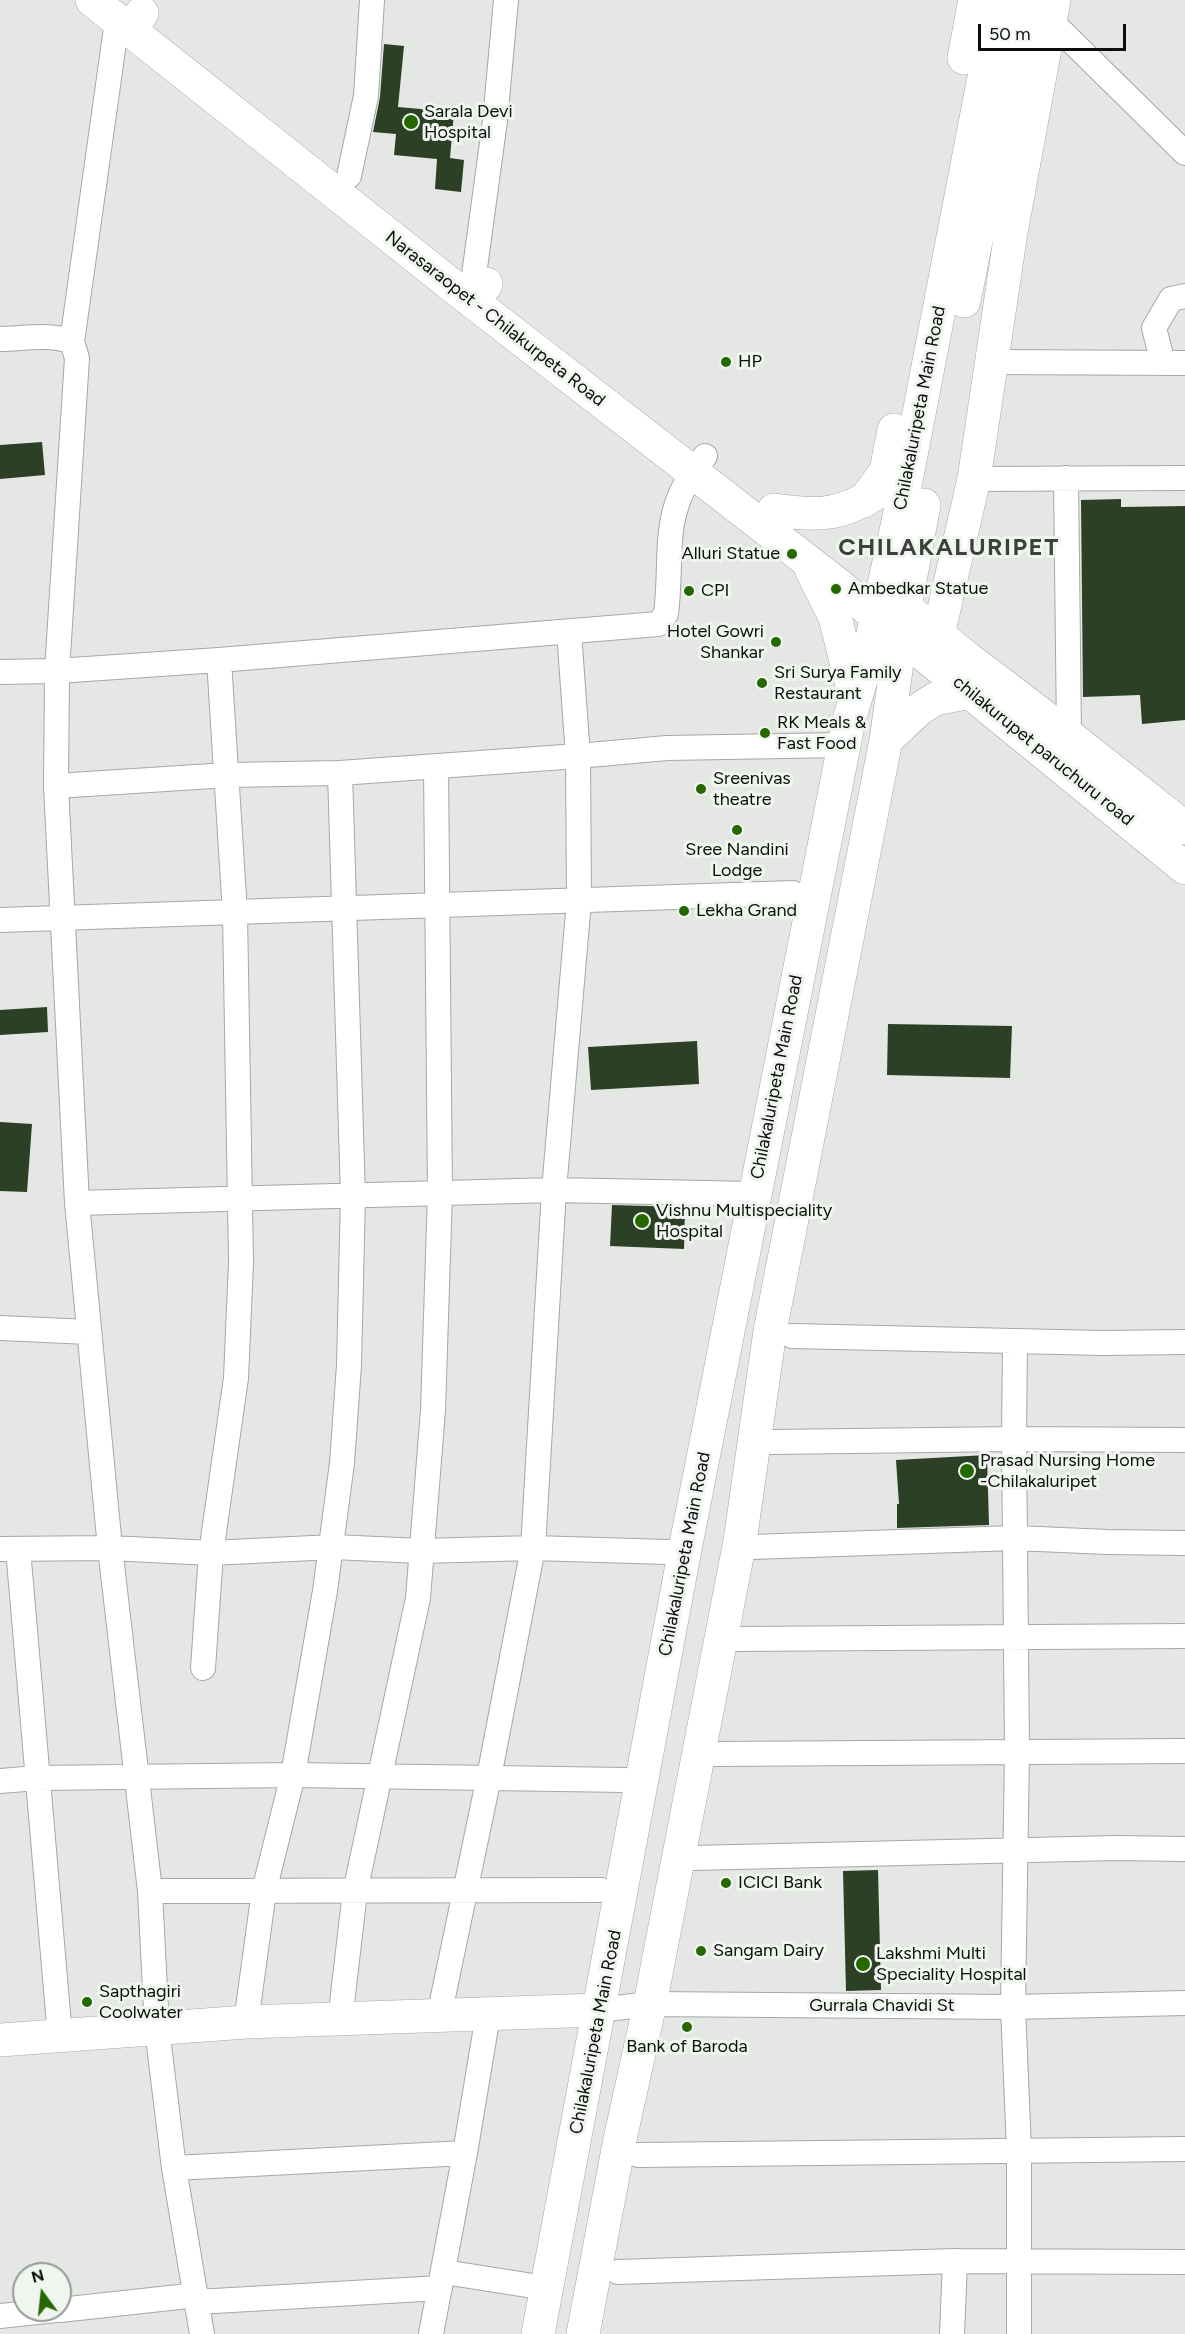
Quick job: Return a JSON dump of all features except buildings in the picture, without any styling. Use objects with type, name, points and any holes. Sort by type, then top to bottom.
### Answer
[{"type":"main road","points":[[864,501],[886,471],[975,0]]},
{"type":"main road","name":"Chilakaluripeta Main Road","points":[[583,2334],[740,1541],[770,1331],[886,740],[891,614],[908,469],[999,0]]},
{"type":"main road","name":"Chilakaluripeta Main Road","points":[[538,2334],[589,2010],[844,740],[867,660],[891,614],[922,513],[1024,0]]},
{"type":"main road","points":[[945,633],[974,479],[1011,232],[1052,10]]},
{"type":"main road","name":"Narasaraopet - Chilakurpeta Road","points":[[121,13],[349,176],[478,287]]},
{"type":"main road","name":"Narasaraopet - Chilakurpeta Road","points":[[121,13],[478,287],[698,464],[806,560],[891,614]]},
{"type":"main road","name":"Narasaraopet - Chilakurpeta Road","points":[[698,464],[774,510],[891,614]]},
{"type":"main road","points":[[774,510],[809,515],[837,512],[864,501],[885,488],[908,469]]},
{"type":"main road","points":[[922,513],[929,585],[945,633]]},
{"type":"main road","points":[[806,560],[835,617],[855,697]]},
{"type":"main road","name":"chilakurupet paruchuru road","points":[[891,614],[945,633],[1185,828]]},
{"type":"main road","name":"chilakurupet paruchuru road","points":[[891,614],[970,692],[1185,868]]},
{"type":"main road","points":[[886,740],[918,710],[935,699],[970,692]]},
{"type":"main road","points":[[0,2040],[246,2022],[589,2010]]},
{"type":"street","points":[[349,176],[366,96],[372,0]]},
{"type":"street","points":[[478,287],[506,0]]},
{"type":"street","points":[[1052,10],[1185,153]]},
{"type":"street","points":[[121,13],[72,342],[77,358],[57,671],[56,786],[77,1203],[110,1548],[150,1892],[157,2029],[174,2168],[202,2334]]},
{"type":"street","points":[[1174,363],[1154,328],[1171,299],[1185,296]]},
{"type":"street","points":[[0,339],[52,338],[72,342]]},
{"type":"street","points":[[991,362],[1174,363]]},
{"type":"street","points":[[0,672],[57,671],[219,660],[658,624],[664,620],[668,602],[668,563],[673,509],[698,464]]},
{"type":"street","points":[[1066,478],[1069,735]]},
{"type":"street","points":[[974,479],[1185,478]]},
{"type":"street","points":[[439,2016],[489,1777],[533,1548],[554,1190],[579,901],[578,756],[569,632]]},
{"type":"street","points":[[203,1668],[211,1553],[236,1378],[242,1199],[235,913],[219,660]]},
{"type":"street","points":[[56,786],[228,775],[340,773],[666,748],[843,745]]},
{"type":"street","points":[[340,2020],[355,1892],[418,1598],[433,1410],[440,1193],[436,766]]},
{"type":"street","points":[[246,2022],[264,1892],[293,1775],[333,1547],[342,1463],[349,1365],[353,1196],[340,773]]},
{"type":"street","points":[[0,920],[793,893]]},
{"type":"street","points":[[77,1203],[554,1190],[754,1194]]},
{"type":"street","points":[[0,1328],[90,1332]]},
{"type":"street","points":[[792,1335],[1103,1343],[1185,1342]]},
{"type":"street","points":[[1015,1341],[1017,1850],[1013,2007],[1019,2149],[1019,2334]]},
{"type":"street","points":[[771,1442],[1014,1439],[1185,1440]]},
{"type":"street","points":[[752,1547],[1015,1538],[1185,1543]]},
{"type":"street","points":[[60,2036],[37,1778],[9,1549],[110,1548],[211,1553],[333,1547],[421,1551],[533,1548],[668,1552]]},
{"type":"street","points":[[734,1639],[1185,1636]]},
{"type":"street","points":[[714,1754],[1185,1751]]},
{"type":"street","points":[[0,1781],[37,1778],[293,1775],[625,1780]]},
{"type":"street","points":[[693,1858],[1017,1850],[1185,1849]]},
{"type":"street","points":[[150,1892],[601,1890]]},
{"type":"street","name":"Gurrala Chavidi St","points":[[589,2010],[650,2004],[1013,2007],[1185,2003]]},
{"type":"street","points":[[431,2334],[488,2015]]},
{"type":"street","points":[[638,2155],[1019,2149],[1185,2149]]},
{"type":"street","points":[[174,2168],[465,2153]]},
{"type":"street","points":[[952,2334],[955,2261]]},
{"type":"street","points":[[618,2272],[955,2261],[1185,2262]]},
{"type":"street","points":[[72,2309],[442,2280],[532,2286]]},
{"type":"place","name":"Sarala Devi Hospital","points":[[411,122]]},
{"type":"place","name":"HP","points":[[726,362]]},
{"type":"place","name":"Alluri Statue","points":[[792,554]]},
{"type":"place","name":"Ambedkar Statue","points":[[836,589]]},
{"type":"place","name":"CPI","points":[[689,591]]},
{"type":"place","name":"Hotel Gowri Shankar","points":[[776,642]]},
{"type":"place","name":"Sri Surya Family Restaurant","points":[[762,683]]},
{"type":"place","name":"RK Meals & Fast Food","points":[[765,733]]},
{"type":"place","name":"Sreenivas theatre","points":[[701,789]]},
{"type":"place","name":"Sree Nandini Lodge","points":[[737,830]]},
{"type":"place","name":"Lekha Grand","points":[[684,911]]},
{"type":"place","name":"Vishnu Multispeciality Hospital","points":[[642,1221]]},
{"type":"place","name":"Prasad Nursing Home -Chilakaluripet","points":[[967,1471]]},
{"type":"place","name":"ICICI Bank","points":[[726,1883]]},
{"type":"place","name":"Sangam Dairy","points":[[701,1951]]},
{"type":"place","name":"Lakshmi Multi Speciality Hospital","points":[[863,1964]]},
{"type":"place","name":"Sapthagiri Coolwater","points":[[87,2002]]},
{"type":"place","name":"Bank of Baroda","points":[[687,2027]]},
{"type":"district","name":"CHILAKALURIPET","points":[[949,548]]}]
